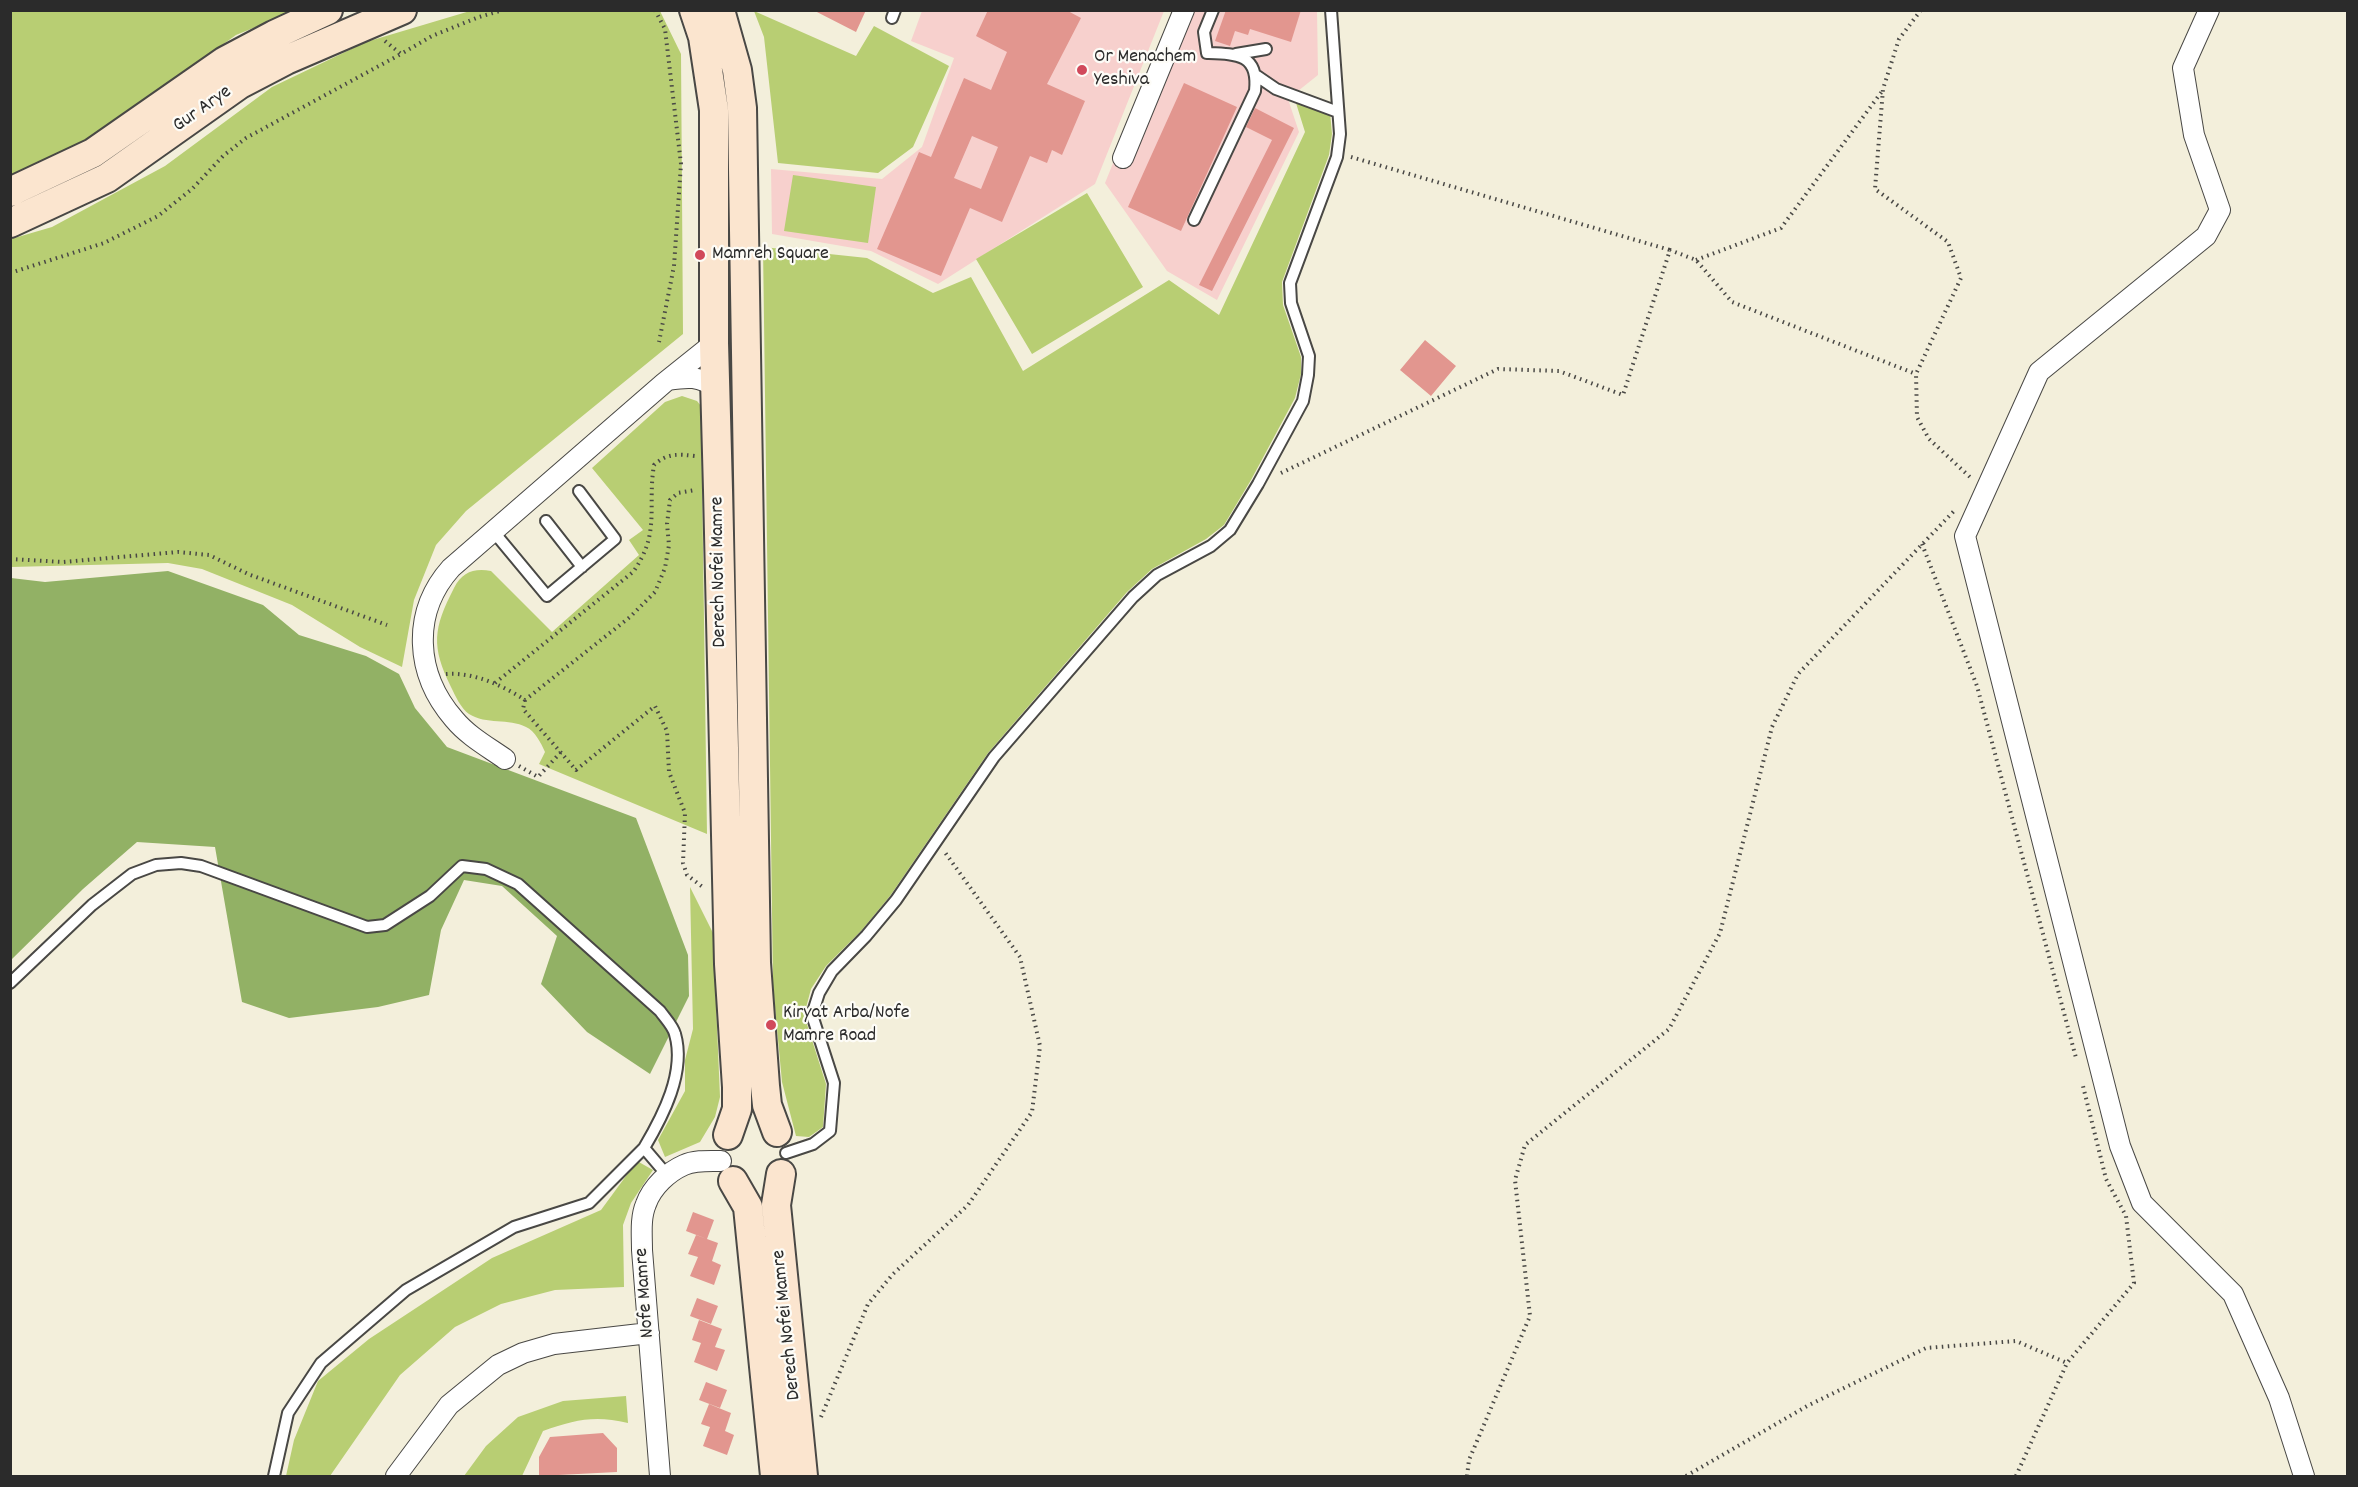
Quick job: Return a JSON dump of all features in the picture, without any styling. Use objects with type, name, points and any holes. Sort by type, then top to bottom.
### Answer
[{"type":"main road","name":"Gur Arye","points":[[10,192],[93,153],[225,60],[328,10]]},
{"type":"main road","name":"Gur Arye","points":[[10,223],[107,178],[240,84],[286,60],[402,10]]},
{"type":"main road","name":"Derech Nofei Mamre","points":[[694,10],[703,37],[714,110],[714,343],[729,964],[737,1087],[737,1109],[727,1159],[748,1207],[775,1476]]},
{"type":"main road","name":"Derech Nofei Mamre","points":[[720,10],[737,70],[742,108],[756,963],[765,1086],[782,1153],[776,1205],[802,1476]]},
{"type":"main road","points":[[757,1122],[768,1125],[782,1153],[773,1182],[763,1187],[742,1186],[727,1159],[736,1127],[747,1123],[757,1122]]},
{"type":"street","points":[[1123,158],[1184,10]]},
{"type":"street","points":[[2209,10],[2183,68],[2194,135],[2220,210],[2206,236],[2039,372],[1965,536],[2120,1146],[2142,1203],[2233,1294],[2279,1398],[2304,1476]]},
{"type":"street","points":[[505,759],[455,721],[444,706],[430,677],[422,642],[427,607],[435,589],[451,568],[714,343]]},
{"type":"street","points":[[668,380],[699,378],[709,382],[716,389]]},
{"type":"street","name":"Nofe Mamre","points":[[660,1476],[642,1250],[642,1221],[645,1204],[654,1187],[684,1164],[727,1159]]},
{"type":"street","points":[[396,1476],[449,1405],[498,1365],[523,1353],[554,1344],[649,1333]]},
{"type":"lane","points":[[1213,10],[1204,32],[1207,53],[1236,54],[1266,49]]},
{"type":"lane","points":[[782,1153],[813,1143],[830,1131],[834,1083],[812,1015],[819,993],[832,971],[866,936],[896,900],[994,757],[1132,597],[1157,575],[1211,546],[1230,530],[1303,401],[1309,356],[1291,303],[1290,283],[1337,157],[1340,134],[1331,10]]},
{"type":"lane","points":[[1236,54],[1250,63],[1257,76],[1276,89],[1338,112]]},
{"type":"lane","points":[[1194,220],[1256,91],[1257,76]]},
{"type":"lane","points":[[493,531],[547,596],[615,539],[579,491]]},
{"type":"lane","points":[[546,521],[582,567]]},
{"type":"lane","points":[[10,983],[42,955],[92,904],[132,874],[156,865],[181,863],[201,866],[367,927],[385,925],[430,896],[462,866],[486,868],[518,884],[660,1011],[675,1031],[679,1052],[676,1076],[658,1124],[644,1148],[589,1203],[514,1227],[406,1290],[321,1363],[288,1413],[274,1476]]},
{"type":"lane","points":[[644,1148],[667,1176]]},
{"type":"path","points":[[10,273],[104,243],[158,216],[192,189],[223,156],[246,138],[432,36],[502,10]]},
{"type":"path","points":[[655,10],[664,29],[681,164],[674,266],[659,342]]},
{"type":"path","points":[[1921,10],[1899,39],[1883,89],[1875,189],[1948,242],[1961,278],[1917,374],[1917,417],[1929,439],[1971,477],[1968,486]]},
{"type":"path","points":[[365,25],[401,54]]},
{"type":"path","points":[[1696,260],[1781,228],[1883,89]]},
{"type":"path","points":[[1337,157],[1353,157],[1670,250],[1696,260],[1732,302],[1917,374]]},
{"type":"path","points":[[1258,484],[1498,369],[1559,371],[1623,395],[1670,250]]},
{"type":"path","points":[[718,490],[685,490],[670,500],[667,524],[669,546],[665,568],[655,592],[630,617],[525,700],[523,709],[576,770],[655,706],[667,731],[669,772],[685,813],[683,863],[687,875],[702,888],[727,893]]},
{"type":"path","points":[[1467,1476],[1469,1461],[1530,1316],[1515,1180],[1525,1145],[1669,1029],[1720,933],[1772,727],[1798,674],[1961,504]]},
{"type":"path","points":[[1922,544],[1977,686],[2078,1065]]},
{"type":"path","points":[[10,559],[63,562],[178,552],[209,555],[248,574],[387,625]]},
{"type":"path","points":[[430,677],[448,673],[461,674],[503,686],[525,700]]},
{"type":"path","points":[[505,759],[538,777],[561,752]]},
{"type":"path","points":[[820,1420],[868,1304],[893,1274],[968,1205],[1032,1112],[1040,1046],[1020,957],[937,840]]},
{"type":"path","points":[[2016,1476],[2067,1363],[2134,1283],[2126,1216],[2106,1179],[2081,1077]]},
{"type":"path","points":[[1686,1476],[1807,1406],[1926,1348],[2016,1341],[2067,1363]]},
{"type":"shaded area","points":[[922,11],[1164,11],[1095,184],[938,284],[871,251],[772,234],[771,169],[882,179],[922,147],[954,58],[911,41]]},
{"type":"shaded area","points":[[1175,11],[1317,11],[1318,75],[1288,99],[1299,132],[1217,300],[1167,271],[1105,183]]},
{"type":"green space","points":[[11,11],[295,11],[236,35],[86,143],[11,180]]},
{"type":"green space","points":[[470,11],[660,11],[681,54],[683,334],[466,511],[436,545],[414,600],[402,667],[360,647],[292,605],[202,569],[168,563],[11,567],[11,239],[52,227],[165,166],[272,87],[366,42]]},
{"type":"green space","points":[[754,11],[856,56],[874,26],[949,66],[913,147],[878,173],[778,163],[764,37]]},
{"type":"green space","points":[[1296,103],[1330,112],[1332,134],[1329,155],[1282,282],[1283,305],[1301,357],[1301,374],[1295,398],[1224,525],[1206,539],[1152,569],[1127,592],[988,753],[890,896],[861,931],[826,966],[811,989],[804,1015],[826,1084],[823,1127],[809,1137],[796,1136],[782,1082],[773,986],[763,247],[867,258],[933,293],[971,277],[1023,371],[1169,280],[1219,315],[1305,132]]},
{"type":"green space","points":[[793,175],[876,187],[868,243],[784,231]]},
{"type":"green space","points":[[1087,193],[1143,287],[1032,354],[976,259]]},
{"type":"green space","points":[[682,396],[697,401],[701,406],[707,834],[539,764],[545,752],[529,729],[519,724],[490,721],[469,714],[456,698],[445,673],[440,660],[437,638],[447,602],[457,583],[469,572],[491,571],[552,632],[639,555],[629,540],[643,530],[592,468],[665,402]]},
{"type":"green space","points":[[168,571],[263,605],[299,635],[366,656],[399,674],[415,708],[447,747],[636,818],[688,955],[689,996],[650,1074],[587,1032],[541,984],[557,936],[502,886],[464,880],[441,930],[429,995],[378,1007],[289,1018],[242,1002],[215,847],[137,842],[83,889],[11,960],[11,578],[45,582]]},
{"type":"green space","points":[[690,887],[713,933],[720,1097],[715,1117],[700,1142],[665,1157],[658,1140],[685,1091],[685,1060],[693,1029]]},
{"type":"green space","points":[[637,1161],[653,1170],[631,1203],[623,1225],[624,1287],[555,1290],[501,1304],[455,1327],[400,1375],[330,1476],[286,1476],[294,1440],[318,1381],[369,1339],[492,1258],[601,1210]]},
{"type":"green space","points":[[626,1396],[628,1423],[595,1419],[565,1424],[543,1431],[522,1476],[464,1476],[486,1446],[518,1417],[563,1401]]},
{"type":"building","points":[[813,10],[866,10],[856,32]]},
{"type":"building","points":[[988,10],[1066,10],[1081,18],[1047,84],[1085,101],[1062,155],[1052,150],[1047,163],[1030,156],[1002,222],[970,208],[941,276],[877,249],[919,152],[931,157],[964,78],[991,90],[1007,52],[976,36]],"holes":[[[972,136],[998,147],[981,189],[954,178]]]},
{"type":"building","points":[[1226,10],[1301,10],[1291,42],[1250,29],[1248,35],[1235,31],[1230,46],[1215,41]]},
{"type":"building","points":[[1184,83],[1237,107],[1181,231],[1128,207]]},
{"type":"building","points":[[1255,108],[1294,128],[1212,291],[1199,285],[1272,140],[1246,127]]},
{"type":"building","points":[[1425,340],[1456,366],[1431,396],[1400,370]]},
{"type":"building","points":[[693,1212],[714,1220],[707,1239],[686,1231]]},
{"type":"building","points":[[696,1235],[718,1243],[712,1261],[721,1265],[714,1285],[690,1276],[698,1257],[688,1254]]},
{"type":"building","points":[[697,1298],[718,1306],[711,1324],[690,1316]]},
{"type":"building","points":[[699,1320],[722,1329],[715,1347],[725,1350],[717,1371],[694,1362],[701,1343],[692,1340]]},
{"type":"building","points":[[706,1382],[727,1390],[720,1408],[699,1400]]},
{"type":"building","points":[[709,1404],[731,1413],[725,1431],[734,1435],[727,1455],[703,1446],[710,1427],[701,1424]]},
{"type":"building","points":[[603,1433],[617,1448],[617,1472],[539,1476],[539,1457],[550,1437]]},
{"type":"place","name":"Or Menachem Yeshiva","points":[[1082,70]]},
{"type":"place","name":"Mamreh Square","points":[[700,255]]},
{"type":"place","name":"Kiryat Arba/Nofe Mamre Road","points":[[771,1025]]}]
